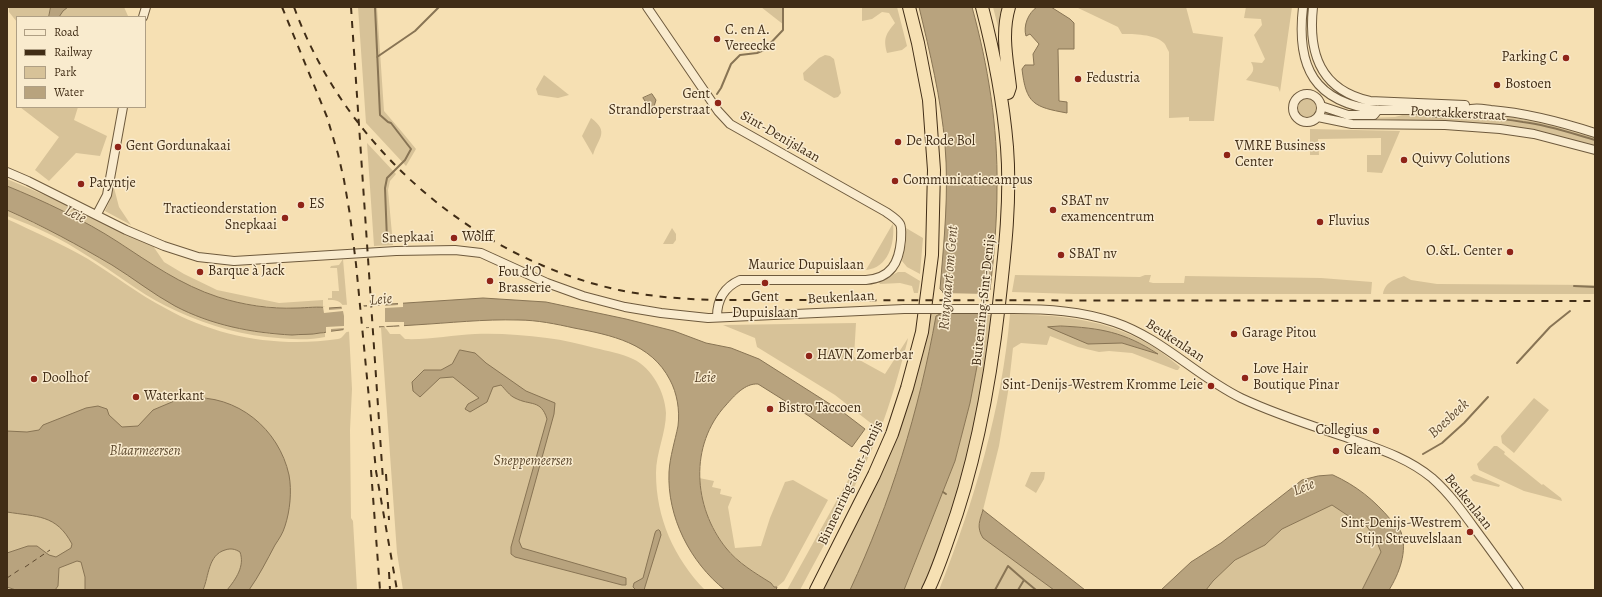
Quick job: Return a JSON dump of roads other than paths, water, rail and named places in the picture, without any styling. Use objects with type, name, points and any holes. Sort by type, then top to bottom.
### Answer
[{"type":"highway","name":"Binnenring-Sint-Denijs","points":[[818,586],[874,475],[892,434],[907,388],[922,332],[932,255],[934,170],[927,93],[918,43],[909,7]]},
{"type":"highway","name":"Buitenring-Sint-Denijs","points":[[928,590],[934,578],[963,495],[974,457],[991,375],[1005,256],[1008,215],[1008,178],[1005,127],[999,82],[982,7]]},
{"type":"highway","points":[[990,7],[999,43],[1008,93],[1013,129],[1014,159],[1013,224],[1000,354],[997,370],[991,375]]},
{"type":"highway","points":[[1008,93],[1010,88],[1005,47],[1006,19],[1010,7]]},
{"type":"street","name":"Sint-Denijslaan","points":[[646,7],[716,107],[730,124],[886,212],[899,223]]},
{"type":"street","points":[[1303,7],[1301,37],[1302,50],[1306,63],[1321,88],[1332,97],[1355,106],[1378,110],[1467,110],[1473,108]]},
{"type":"street","points":[[1313,7],[1311,27],[1317,61],[1327,76],[1340,89],[1355,97],[1370,101],[1467,105],[1473,108],[1521,113],[1595,133]]},
{"type":"street","points":[[1307,94],[1314,95],[1319,100],[1321,106],[1321,112],[1318,117],[1311,122],[1303,122],[1297,118],[1293,107],[1295,100],[1300,96],[1307,94]]},
{"type":"street","points":[[1321,106],[1339,113],[1353,115],[1374,115],[1378,110]]},
{"type":"street","points":[[97,214],[107,195],[122,108]]},
{"type":"street","name":"Poortakkerstraat","points":[[1318,117],[1357,124],[1445,125],[1505,129],[1534,134],[1595,150]]},
{"type":"street","name":"Snepkaai","points":[[7,172],[97,214],[126,230],[164,246],[198,257],[234,261],[429,250],[467,251],[481,253],[547,284],[583,296],[639,309],[699,318],[718,317]]},
{"type":"street","name":"Maurice Dupuislaan","points":[[718,317],[717,306],[724,293],[730,286],[740,280],[866,280],[884,276],[892,269],[898,257],[901,237],[899,223]]},
{"type":"street","name":"Beukenlaan","points":[[718,317],[904,309],[1013,309],[1069,312],[1095,316],[1122,325],[1162,344],[1213,382],[1241,398],[1401,458],[1422,471],[1448,494],[1519,590]]},
{"type":"water","points":[[51,7],[68,7],[60,16],[49,16]]},
{"type":"water","name":"Ringvaart om Gent","points":[[919,7],[972,7],[978,29],[991,96],[996,142],[996,226],[990,290],[984,291],[981,316],[986,319],[970,403],[955,461],[904,590],[850,590],[865,557],[891,490],[902,456],[921,387],[936,316],[940,314],[943,292],[940,289],[946,199],[945,145],[938,93]]},
{"type":"water","points":[[1037,7],[1051,7],[1074,23],[1074,49],[1058,49],[1059,101],[1067,102],[1067,113],[1039,106],[1029,97],[1026,90],[1022,69],[1025,65],[1034,65],[1033,54],[1039,44],[1030,34],[1026,36],[1025,28],[1029,16]]},
{"type":"water","points":[[652,94],[656,100],[652,113],[649,112],[649,107],[643,98]]},
{"type":"water","name":"Leie","points":[[7,186],[92,226],[179,280],[204,292],[227,300],[276,308],[329,308],[483,298],[546,302],[674,331],[706,343],[731,348],[759,359],[844,413],[865,429],[852,447],[809,416],[758,384],[753,384],[744,388],[726,405],[714,421],[706,438],[701,457],[700,476],[702,495],[707,514],[715,532],[726,548],[747,567],[771,583],[774,587],[777,587],[776,590],[725,590],[712,579],[691,552],[677,522],[669,489],[669,472],[671,454],[678,426],[679,414],[677,402],[670,380],[662,367],[641,349],[616,338],[602,334],[539,321],[525,320],[479,321],[363,328],[292,335],[232,327],[189,313],[175,306],[120,270],[73,243],[7,210]]},
{"type":"water","points":[[1061,326],[1112,332],[1134,341],[1158,354],[1122,343],[1088,344],[1048,327]]},
{"type":"water","points":[[460,350],[475,353],[486,363],[526,391],[555,403],[554,414],[519,541],[522,548],[626,578],[626,585],[515,557],[511,554],[511,547],[547,419],[542,408],[513,397],[501,385],[493,387],[487,402],[470,412],[465,409],[468,404],[479,398],[453,377],[440,378],[420,397],[413,391],[412,382],[424,370],[441,370],[452,364]]},
{"type":"water","points":[[207,398],[239,408],[266,429],[284,458],[289,475],[290,488],[290,501],[287,520],[281,536],[260,574],[249,590],[227,590],[239,572],[241,562],[240,552],[231,549],[225,550],[215,556],[203,590],[85,590],[85,577],[81,562],[77,561],[59,568],[58,586],[55,590],[16,590],[7,587],[7,553],[28,546],[37,546],[49,555],[56,557],[71,548],[72,544],[66,534],[52,522],[37,516],[7,512],[7,431],[27,432],[39,430],[43,425],[86,408],[98,406],[107,409],[109,415],[122,427],[138,426],[153,410],[179,399]]},
{"type":"water","name":"Leie","points":[[1333,475],[1365,494],[1401,532],[1403,539],[1403,554],[1399,570],[1389,590],[1362,590],[1381,552],[1375,537],[1364,523],[1347,515],[1332,505],[1282,529],[1265,545],[1235,560],[1213,581],[1206,590],[1161,590],[1191,562],[1221,543],[1302,480],[1318,476]]},
{"type":"water","points":[[983,510],[1085,590],[1054,590],[983,538],[979,527]]},
{"type":"water","points":[[659,530],[661,535],[644,590],[636,590],[633,587],[634,583],[643,578],[655,533]]},
{"type":"waterway","points":[[375,7],[380,115],[391,123],[411,149],[405,160],[387,178],[385,188],[387,240]]},
{"type":"waterway","points":[[377,57],[415,31],[439,7]]},
{"type":"waterway","points":[[717,94],[731,64],[740,55],[757,53],[764,50],[783,30],[783,7]]},
{"type":"waterway","points":[[1433,117],[1512,120],[1550,127],[1595,140]]},
{"type":"waterway","name":"Boesbeek","points":[[1574,286],[1595,287]]},
{"type":"waterway","name":"Boesbeek","points":[[1517,363],[1550,327],[1570,311]]},
{"type":"waterway","name":"Boesbeek","points":[[1423,454],[1442,443],[1464,423],[1488,397]]},
{"type":"waterway","points":[[995,590],[1008,566],[1024,580]]},
{"type":"waterway","points":[[1018,590],[1024,580],[1036,590]]},
{"type":"railway","points":[[282,7],[327,117],[344,180],[356,264],[376,471],[397,590]]},
{"type":"railway","points":[[294,7],[316,58],[345,105],[379,148],[419,187],[462,221],[510,250],[561,273],[614,289],[656,296],[713,300],[1595,301]]},
{"type":"railway","points":[[351,7],[383,480]]},
{"type":"railway","points":[[371,470],[380,590]]},
{"type":"railway","points":[[386,474],[389,520]]},
{"type":"railway","points":[[389,572],[390,590]]},
{"type":"place","name":"C. en A. Vereecke","points":[[717,39]]},
{"type":"place","name":"Parking C","points":[[1566,58]]},
{"type":"place","name":"Fedustria","points":[[1078,79]]},
{"type":"place","name":"Bostoen","points":[[1497,85]]},
{"type":"place","name":"Gent Strandloperstraat","points":[[718,103]]},
{"type":"place","name":"De Rode Bol","points":[[898,142]]},
{"type":"place","name":"Gent Gordunakaai","points":[[118,147]]},
{"type":"place","name":"VMRE Business Center","points":[[1227,155]]},
{"type":"place","name":"Quivvy Colutions","points":[[1404,160]]},
{"type":"place","name":"Communicatiecampus","points":[[895,181]]},
{"type":"place","name":"Patyntje","points":[[81,184]]},
{"type":"place","name":"ES","points":[[301,205]]},
{"type":"place","name":"SBAT nv examencentrum","points":[[1053,210]]},
{"type":"place","name":"Tractieonderstation Snepkaai","points":[[285,218]]},
{"type":"place","name":"Fluvius","points":[[1320,222]]},
{"type":"place","name":"Wolff","points":[[454,238]]},
{"type":"place","name":"O.&L. Center","points":[[1510,252]]},
{"type":"place","name":"SBAT nv","points":[[1061,255]]},
{"type":"place","name":"Barque à Jack","points":[[200,272]]},
{"type":"place","name":"Fou d'O Brasserie","points":[[490,281]]},
{"type":"place","name":"Gent Dupuislaan","points":[[765,283]]},
{"type":"place","name":"Garage Pitou","points":[[1234,334]]},
{"type":"place","name":"HAVN Zomerbar","points":[[809,356]]},
{"type":"place","name":"Love Hair Boutique Pinar","points":[[1245,378]]},
{"type":"place","name":"Doolhof","points":[[34,379]]},
{"type":"place","name":"Sint-Denijs-Westrem Kromme Leie","points":[[1211,386]]},
{"type":"place","name":"Waterkant","points":[[136,397]]},
{"type":"place","name":"Bistro Taccoen","points":[[770,409]]},
{"type":"place","name":"Collegius","points":[[1376,431]]},
{"type":"place","name":"Gleam","points":[[1336,451]]},
{"type":"place","name":"Sint-Denijs-Westrem Stijn Streuvelslaan","points":[[1470,532]]},
{"type":"park label","name":"Blaarmeersen","points":[[145,452]]},
{"type":"park label","name":"Sneppemeersen","points":[[533,462]]}]
